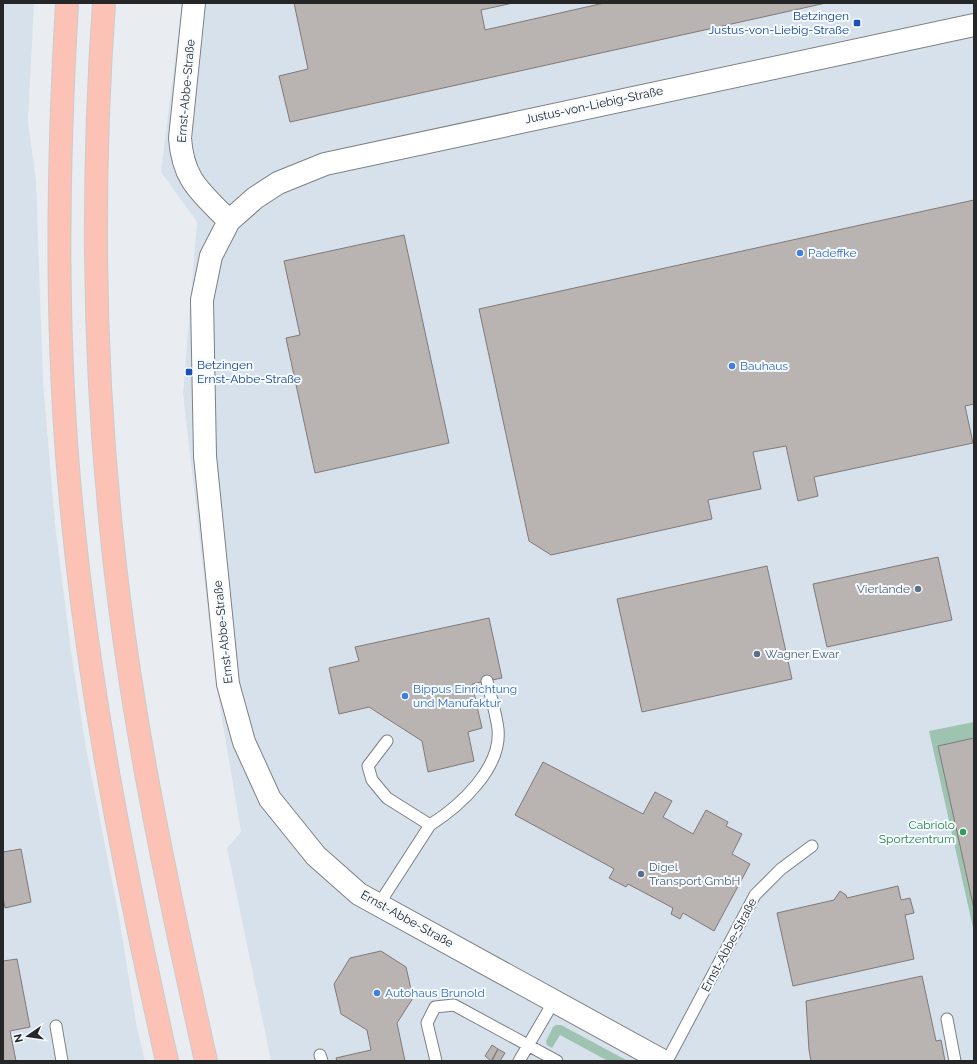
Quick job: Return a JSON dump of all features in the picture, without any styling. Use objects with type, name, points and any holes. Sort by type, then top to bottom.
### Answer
[{"type":"highway","points":[[68,3],[60,156],[59,268],[63,397],[73,523],[104,747],[167,1061]]},
{"type":"highway","points":[[104,3],[98,145],[97,296],[102,422],[110,519],[140,739],[206,1061]]},
{"type":"street","name":"Ernst-Abbe-Straße","points":[[194,3],[180,138],[181,157],[186,171],[194,184],[229,221],[211,256],[202,300],[205,456],[228,684],[244,742],[270,799],[316,856],[359,894],[663,1061]]},
{"type":"street","name":"Justus-von-Liebig-Straße","points":[[229,221],[255,198],[278,183],[304,171],[347,158],[974,25]]},
{"type":"lane","points":[[379,904],[430,825],[443,817],[475,789],[496,753],[498,730],[487,681]]},
{"type":"lane","points":[[386,741],[368,766],[372,780],[387,798],[430,825]]},
{"type":"lane","name":"Ernst-Abbe-Straße","points":[[667,1061],[755,895],[789,862],[812,846]]},
{"type":"lane","points":[[519,1061],[554,1001]]},
{"type":"lane","points":[[436,1061],[427,1023],[435,1007],[454,1005],[557,1061]]},
{"type":"lane","points":[[947,1019],[955,1061]]},
{"type":"lane","points":[[56,1026],[62,1061]]},
{"type":"shaded area","points":[[3,3],[34,3],[28,121],[36,181],[43,381],[55,524],[71,651],[86,748],[119,917],[137,1028],[145,1061],[3,1061]]},
{"type":"shaded area","points":[[182,3],[974,3],[974,1061],[271,1061],[227,848],[241,832],[217,689],[183,394],[197,222],[161,172]]},
{"type":"green space","name":"Cabriolo Sportzentrum","points":[[974,722],[974,932],[929,731]]},
{"type":"green space","points":[[556,1025],[561,1025],[628,1061],[608,1061],[560,1035],[552,1048],[547,1045],[546,1041],[553,1027]]},
{"type":"building","points":[[294,3],[513,3],[481,10],[485,30],[604,3],[826,3],[290,122],[279,76],[308,69]]},
{"type":"building","name":"Bauhaus","points":[[974,200],[974,404],[965,406],[973,443],[814,477],[818,496],[798,501],[786,446],[753,452],[761,489],[708,500],[712,519],[551,555],[529,541],[479,309]]},
{"type":"building","points":[[404,235],[449,443],[315,473],[286,338],[300,335],[284,261]]},
{"type":"building","points":[[938,557],[952,620],[827,647],[813,584]]},
{"type":"building","points":[[767,566],[792,679],[642,712],[617,599]]},
{"type":"building","name":"Bippus Einrichtung und Manufaktur","points":[[489,618],[502,678],[472,684],[482,728],[468,732],[474,761],[428,772],[422,741],[369,707],[339,714],[329,668],[359,661],[355,647]]},
{"type":"building","name":"Cabriolo Sportzentrum","points":[[974,738],[974,909],[938,746]]},
{"type":"building","points":[[543,762],[643,814],[655,792],[672,801],[663,817],[693,834],[706,810],[728,822],[726,826],[742,834],[732,854],[750,864],[714,931],[683,913],[680,919],[671,914],[673,908],[628,884],[626,887],[609,878],[614,869],[515,815]]},
{"type":"building","points":[[21,849],[31,902],[5,908],[3,897],[3,852]]},
{"type":"building","points":[[898,886],[901,900],[910,898],[914,913],[905,915],[914,959],[793,986],[777,913],[834,900],[840,891],[846,895],[847,898]]},
{"type":"building","points":[[381,951],[406,967],[413,998],[397,1023],[405,1061],[337,1061],[336,1058],[371,1050],[367,1030],[341,1014],[334,984],[350,958]]},
{"type":"building","points":[[17,959],[30,1027],[10,1031],[16,1061],[3,1061],[3,961]]},
{"type":"building","points":[[922,976],[936,1041],[941,1040],[945,1061],[811,1061],[806,1001]]},
{"type":"building","points":[[492,1045],[498,1049],[491,1061],[485,1056]]},
{"type":"building","points":[[498,1049],[505,1053],[500,1061],[492,1061]]},
{"type":"place","name":"Betzingen Justus-von-Liebig-Straße","points":[[857,23]]},
{"type":"place","name":"Padeffke","points":[[800,253]]},
{"type":"place","name":"Bauhaus","points":[[732,366]]},
{"type":"place","name":"Betzingen Ernst-Abbe-Straße","points":[[189,372]]},
{"type":"place","name":"Vierlande","points":[[918,589]]},
{"type":"place","name":"Wagner Ewar","points":[[757,654]]},
{"type":"place","name":"Bippus Einrichtung und Manufaktur","points":[[405,696]]},
{"type":"place","name":"Cabriolo Sportzentrum","points":[[963,832]]},
{"type":"place","name":"Digel Transport GmbH","points":[[641,874]]},
{"type":"place","name":"Autohaus Brunold","points":[[377,993]]}]
